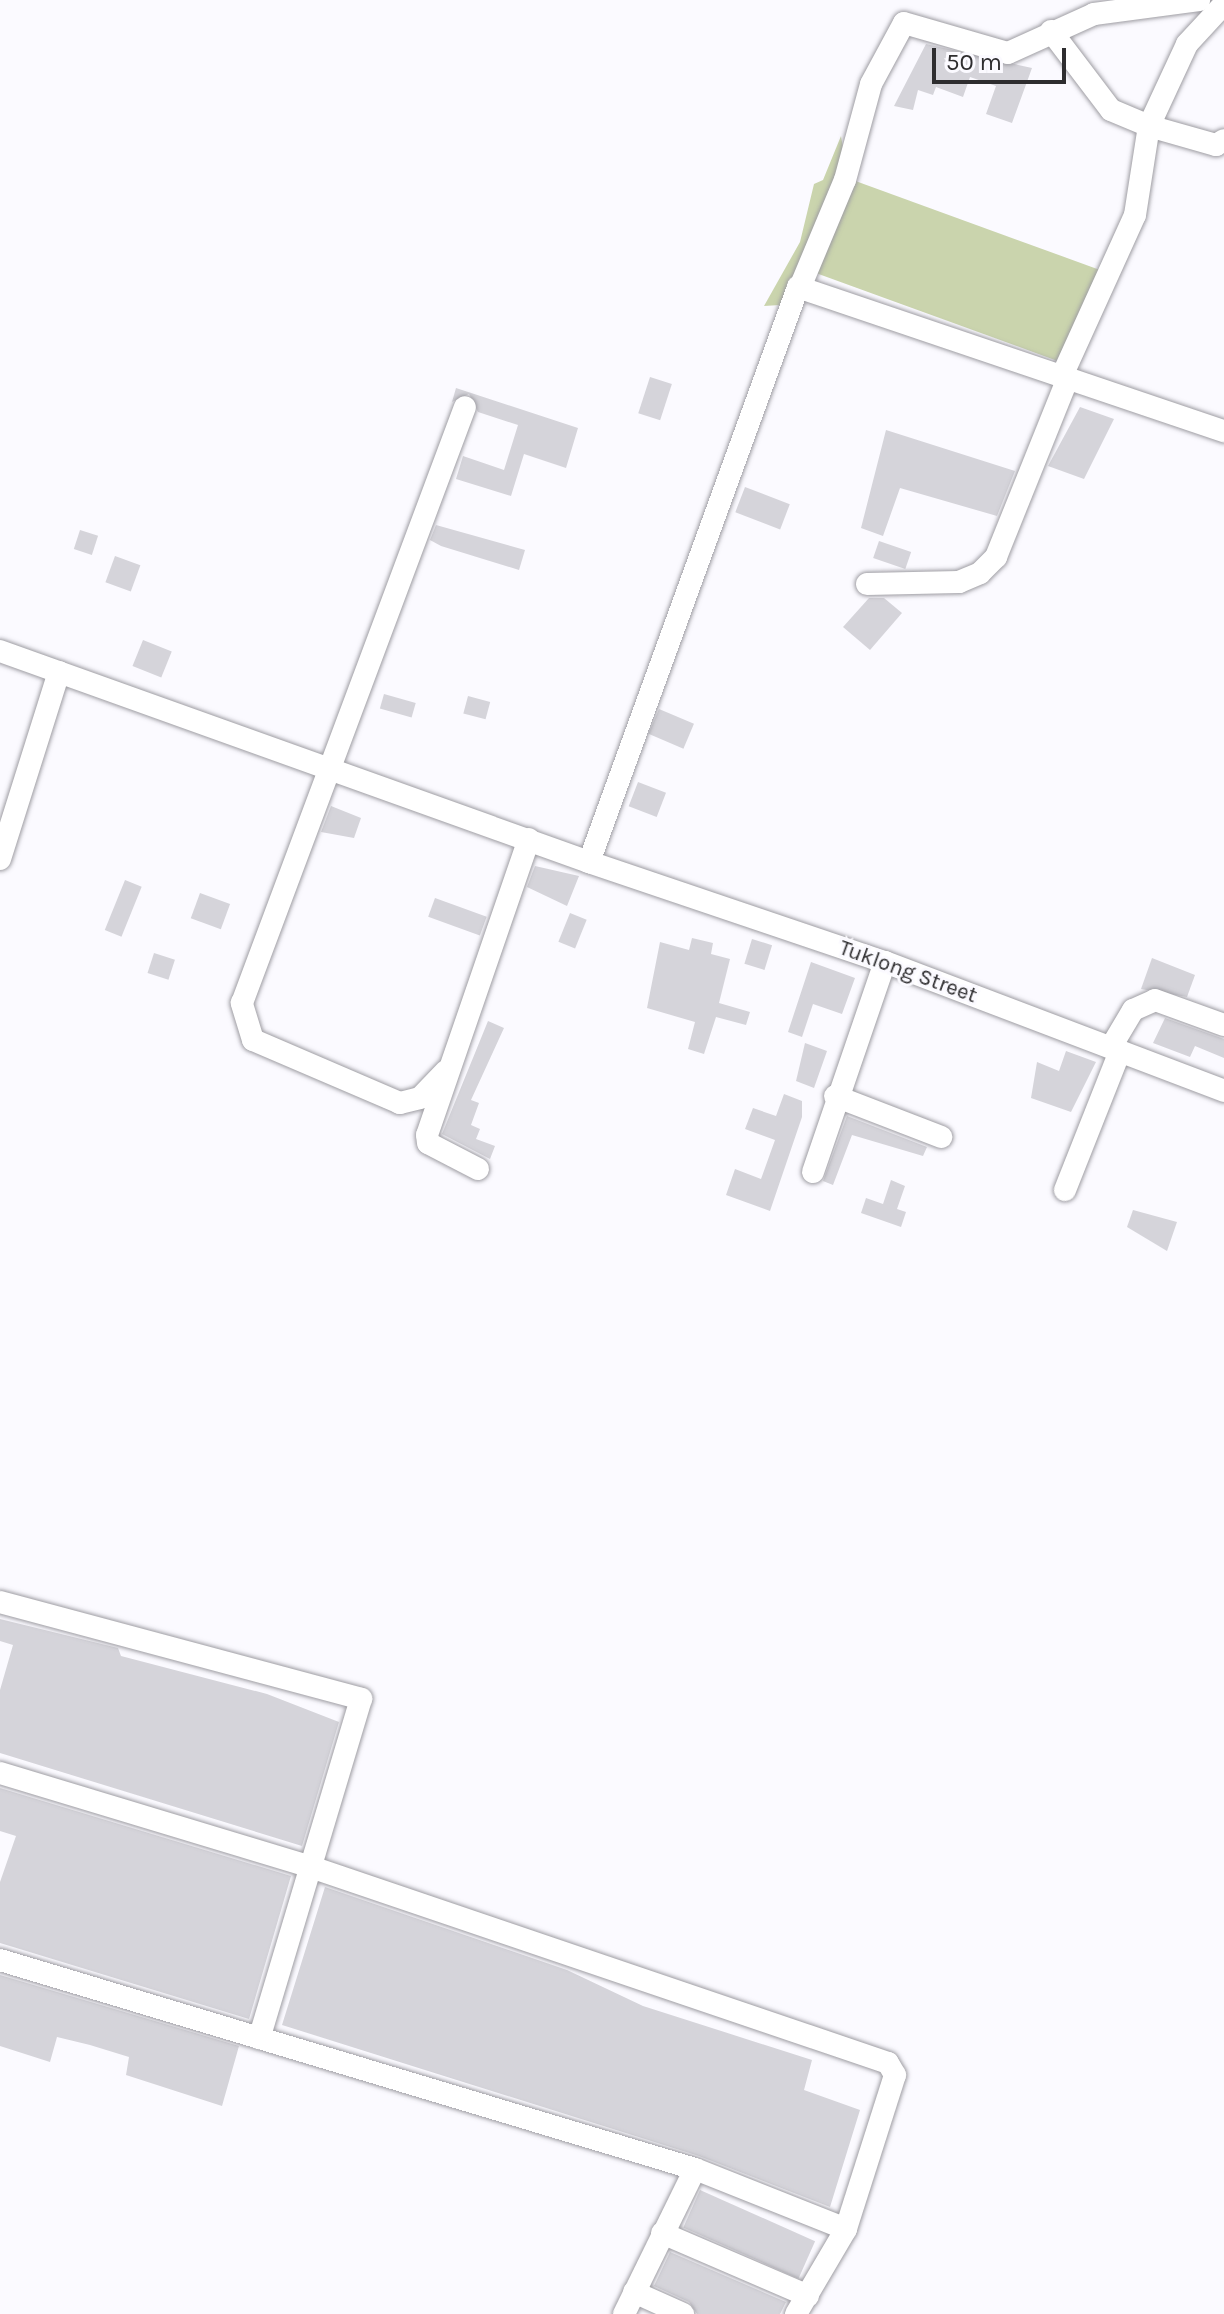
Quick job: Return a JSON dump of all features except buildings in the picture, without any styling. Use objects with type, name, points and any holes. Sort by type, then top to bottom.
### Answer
[{"type":"street","points":[[589,862],[801,285],[845,180],[871,84],[904,23],[922,22],[1000,52],[1051,31],[1134,4],[1183,7],[1199,0]]},
{"type":"street","points":[[867,584],[959,582],[980,573],[996,557],[1065,377],[1129,230],[1149,126],[1187,44],[1224,2]]},
{"type":"street","points":[[1051,31],[1111,110],[1149,126],[1216,145],[1224,140]]},
{"type":"street","points":[[801,285],[1224,431]]},
{"type":"street","points":[[446,1071],[420,1098],[400,1103],[271,1051],[243,1023],[242,1003],[465,407]]},
{"type":"street","name":"Tuklong Street","points":[[0,651],[332,766],[589,862],[885,962],[1224,1091]]},
{"type":"street","points":[[0,859],[59,672]]},
{"type":"street","points":[[478,1169],[428,1143],[446,1071],[529,839]]},
{"type":"street","points":[[813,1172],[835,1096],[885,962]]},
{"type":"street","points":[[1065,1190],[1133,1010],[1155,1000],[1224,1025]]},
{"type":"street","points":[[835,1096],[941,1137]]},
{"type":"street","points":[[0,1602],[361,1699],[314,1868],[259,2038]]},
{"type":"street","points":[[0,1773],[314,1868],[888,2063],[894,2080],[846,2229],[802,2305],[662,2233]]},
{"type":"street","points":[[0,1960],[695,2169],[846,2229]]},
{"type":"street","points":[[624,2314],[695,2169]]},
{"type":"street","points":[[634,2292],[683,2314]]},
{"type":"green space","points":[[841,136],[846,165],[780,305],[764,306],[800,242],[814,184],[823,180]]},
{"type":"green space","points":[[850,179],[1107,273],[1073,367],[816,273]]}]
